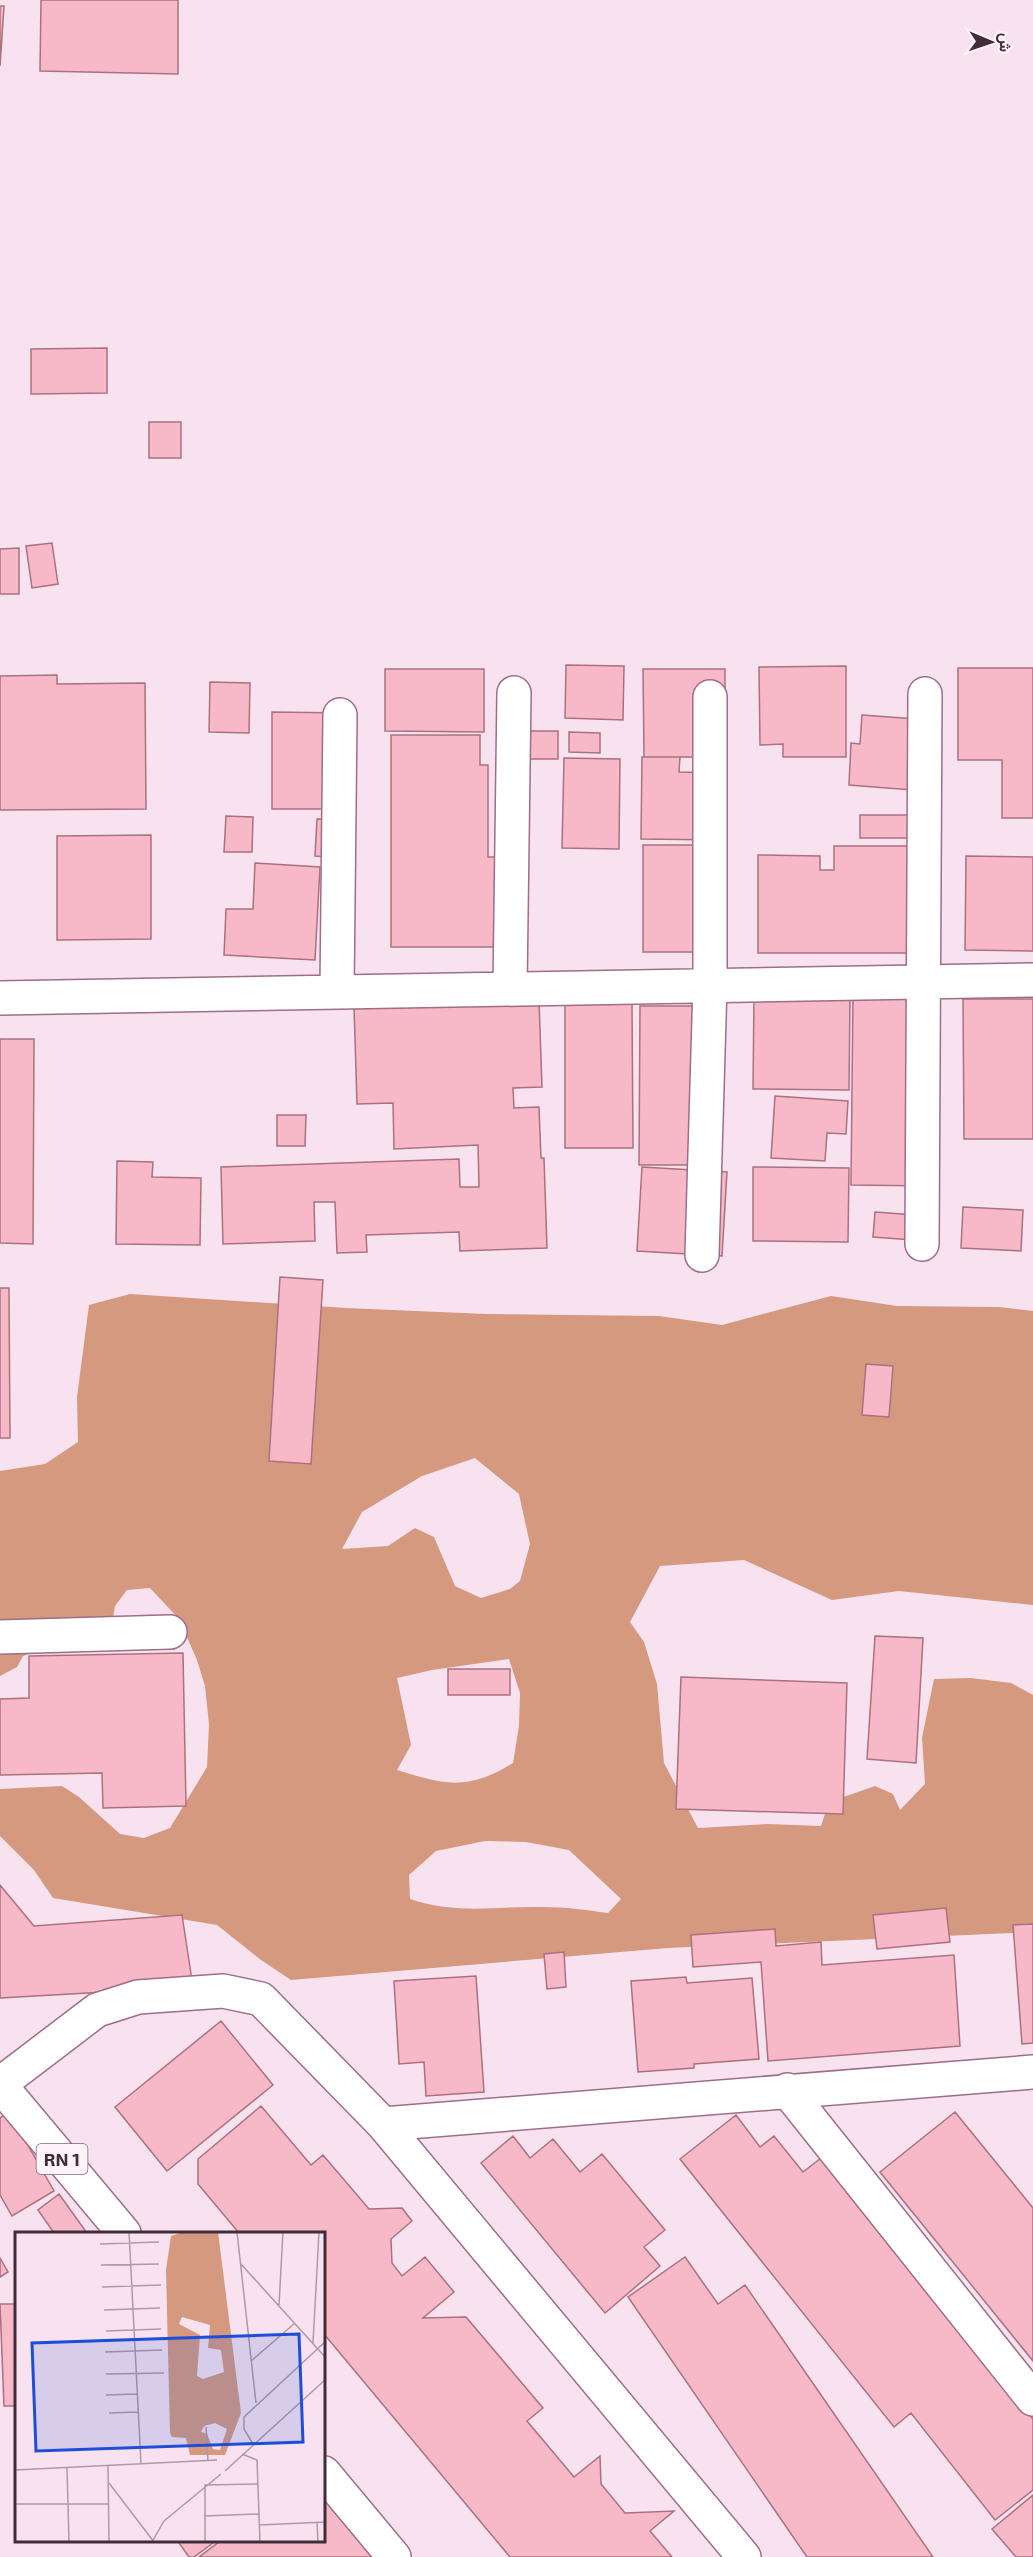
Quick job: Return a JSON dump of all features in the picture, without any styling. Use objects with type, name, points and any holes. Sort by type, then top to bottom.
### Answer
[{"type":"street","points":[[510,988],[514,693]]},
{"type":"street","points":[[922,1244],[925,694]]},
{"type":"street","points":[[702,1255],[710,985],[710,696]]},
{"type":"street","points":[[337,992],[340,715]]},
{"type":"street","points":[[0,998],[1033,980]]},
{"type":"street","points":[[0,1637],[170,1632]]},
{"type":"street","points":[[0,2084],[97,2010],[138,1997],[223,1991],[261,1999],[383,2124],[744,2557]]},
{"type":"street","points":[[383,2124],[1033,2072]]},
{"type":"street","name":"RN 1","points":[[0,2084],[122,2232]]},
{"type":"street","points":[[787,2090],[1033,2399]]},
{"type":"street","points":[[326,2475],[394,2557]]},
{"type":"shaded area","points":[[130,1294],[346,1308],[486,1314],[659,1316],[722,1325],[831,1296],[897,1306],[999,1307],[1033,1311],[1033,1605],[899,1591],[832,1600],[744,1560],[660,1566],[630,1622],[644,1642],[657,1684],[664,1763],[698,1828],[767,1824],[821,1826],[829,1802],[875,1786],[893,1794],[900,1810],[925,1784],[922,1738],[934,1679],[971,1678],[1011,1683],[1033,1695],[1033,1932],[668,1948],[291,1980],[261,1960],[217,1925],[53,1898],[34,1870],[0,1836],[0,1789],[62,1786],[79,1797],[120,1834],[144,1838],[170,1828],[207,1767],[209,1724],[205,1686],[197,1660],[179,1619],[150,1588],[127,1590],[115,1606],[112,1625],[23,1656],[17,1667],[0,1676],[0,1471],[45,1464],[78,1442],[77,1397],[89,1305]],"holes":[[[475,1458],[519,1494],[530,1544],[520,1581],[510,1589],[481,1598],[455,1586],[434,1537],[415,1528],[388,1546],[342,1549],[362,1512],[422,1476]],[[509,1659],[520,1693],[519,1726],[513,1763],[483,1778],[456,1783],[429,1779],[397,1770],[411,1745],[397,1678],[432,1670]],[[485,1841],[526,1842],[569,1850],[621,1899],[608,1913],[551,1907],[476,1909],[444,1907],[410,1899],[409,1875],[436,1851]]]},
{"type":"building","points":[[41,0],[178,0],[178,74],[40,71]]},
{"type":"building","points":[[0,6],[4,6],[0,66]]},
{"type":"building","points":[[107,348],[107,393],[31,394],[31,349]]},
{"type":"building","points":[[149,422],[181,422],[181,458],[149,458]]},
{"type":"building","points":[[52,543],[58,584],[32,588],[26,546]]},
{"type":"building","points":[[19,548],[19,594],[0,594],[0,549]]},
{"type":"building","points":[[566,665],[624,666],[623,720],[565,718]]},
{"type":"building","points":[[846,666],[846,757],[783,757],[783,744],[760,745],[759,667]]},
{"type":"building","points":[[958,668],[1033,668],[1033,818],[1002,818],[1002,760],[958,760]]},
{"type":"building","points":[[385,669],[484,669],[484,732],[385,731]]},
{"type":"building","points":[[643,669],[725,669],[725,757],[644,757]]},
{"type":"building","points":[[57,675],[57,684],[145,683],[146,809],[0,810],[0,676]]},
{"type":"building","points":[[210,682],[250,683],[249,733],[209,732]]},
{"type":"building","points":[[272,712],[346,713],[345,809],[272,809]]},
{"type":"building","points":[[862,715],[930,720],[925,791],[849,785],[851,743],[860,744]]},
{"type":"building","points":[[528,731],[558,731],[558,759],[528,759]]},
{"type":"building","points":[[569,732],[600,733],[600,753],[569,752]]},
{"type":"building","points":[[391,735],[480,735],[480,765],[488,765],[488,857],[498,857],[498,947],[391,947]]},
{"type":"building","points":[[642,757],[680,757],[679,772],[724,773],[723,840],[641,839]]},
{"type":"building","points":[[564,758],[620,759],[619,849],[562,848]]},
{"type":"building","points":[[860,815],[927,815],[927,838],[860,838]]},
{"type":"building","points":[[226,816],[253,817],[252,852],[224,852]]},
{"type":"building","points":[[317,819],[342,820],[340,858],[315,856]]},
{"type":"building","points":[[151,835],[151,939],[57,940],[57,836]]},
{"type":"building","points":[[643,845],[725,845],[725,952],[643,952]]},
{"type":"building","points":[[834,846],[932,846],[932,953],[758,953],[758,855],[820,856],[820,870],[834,870]]},
{"type":"building","points":[[966,856],[1033,857],[1033,951],[965,950]]},
{"type":"building","points":[[255,863],[320,867],[315,960],[224,955],[226,909],[253,909]]},
{"type":"building","points":[[853,994],[936,995],[934,1186],[851,1185]]},
{"type":"building","points":[[754,996],[850,997],[849,1090],[753,1089]]},
{"type":"building","points":[[963,999],[1033,999],[1033,1139],[964,1139]]},
{"type":"building","points":[[539,1000],[542,1087],[513,1088],[514,1108],[539,1107],[541,1158],[544,1158],[547,1248],[460,1251],[459,1232],[366,1235],[367,1252],[337,1253],[335,1202],[314,1202],[315,1241],[223,1244],[221,1167],[459,1159],[460,1187],[479,1187],[478,1145],[394,1149],[393,1103],[357,1104],[354,1006]]},
{"type":"building","points":[[565,1004],[632,1004],[633,1148],[565,1148]]},
{"type":"building","points":[[640,1006],[722,1006],[721,1165],[639,1165]]},
{"type":"building","points":[[0,1039],[34,1039],[33,1244],[0,1243]]},
{"type":"building","points":[[775,1096],[848,1101],[846,1134],[827,1133],[825,1161],[771,1158]]},
{"type":"building","points":[[277,1115],[306,1115],[305,1146],[277,1146]]},
{"type":"building","points":[[117,1161],[153,1162],[152,1177],[201,1178],[200,1245],[116,1244]]},
{"type":"building","points":[[642,1167],[727,1172],[722,1256],[637,1251]]},
{"type":"building","points":[[753,1167],[849,1168],[848,1242],[753,1241]]},
{"type":"building","points":[[963,1207],[1023,1210],[1021,1251],[961,1248]]},
{"type":"building","points":[[875,1212],[928,1216],[926,1241],[873,1237]]},
{"type":"building","points":[[280,1277],[323,1280],[311,1464],[269,1461]]},
{"type":"building","points":[[0,1288],[9,1288],[10,1438],[0,1438]]},
{"type":"building","points":[[866,1364],[893,1366],[889,1417],[862,1415]]},
{"type":"building","points":[[875,1636],[923,1638],[916,1763],[867,1759]]},
{"type":"building","points":[[183,1653],[186,1806],[103,1808],[102,1773],[0,1775],[0,1699],[29,1698],[29,1656]]},
{"type":"building","points":[[448,1669],[510,1669],[510,1695],[448,1695]]},
{"type":"building","points":[[681,1677],[847,1683],[843,1814],[676,1809]]},
{"type":"building","points":[[0,1885],[34,1926],[182,1915],[193,1987],[0,1998]]},
{"type":"building","points":[[946,1908],[950,1942],[877,1949],[873,1915]]},
{"type":"building","points":[[1033,1924],[1033,2043],[1022,2044],[1013,1925]]},
{"type":"building","points":[[775,1929],[776,1946],[821,1942],[822,1965],[954,1955],[960,2046],[768,2061],[761,1962],[693,1967],[691,1935]]},
{"type":"building","points":[[564,1952],[566,1987],[547,1989],[544,1954]]},
{"type":"building","points":[[476,1976],[484,2092],[426,2096],[424,2062],[399,2064],[394,1981]]},
{"type":"building","points":[[686,1977],[687,1983],[752,1978],[759,2059],[694,2064],[694,2068],[638,2072],[631,1981]]},
{"type":"building","points":[[221,2021],[273,2085],[167,2171],[115,2107]]},
{"type":"building","points":[[261,2106],[311,2165],[323,2155],[369,2209],[402,2208],[412,2221],[391,2239],[392,2263],[402,2276],[425,2257],[454,2292],[423,2318],[466,2317],[543,2408],[527,2421],[574,2477],[600,2456],[601,2484],[625,2513],[674,2511],[650,2531],[672,2557],[510,2557],[326,2336],[326,2232],[238,2232],[198,2184],[198,2159]]},
{"type":"building","points":[[9,2112],[54,2191],[12,2216],[0,2195],[0,2118]]},
{"type":"building","points":[[955,2112],[1033,2208],[1033,2361],[880,2172]]},
{"type":"building","points":[[736,2115],[760,2147],[774,2136],[803,2172],[825,2155],[1033,2419],[1033,2490],[995,2520],[911,2413],[894,2427],[680,2159]]},
{"type":"building","points":[[513,2136],[530,2158],[553,2139],[580,2172],[602,2154],[665,2230],[644,2247],[660,2266],[605,2313],[481,2163]]},
{"type":"building","points":[[59,2194],[86,2232],[53,2232],[38,2210]]},
{"type":"building","points":[[685,2257],[718,2304],[745,2285],[933,2557],[807,2557],[628,2297]]},
{"type":"building","points":[[0,2258],[8,2272],[0,2277]]},
{"type":"building","points":[[0,2304],[15,2304],[15,2406],[4,2406]]},
{"type":"building","points":[[326,2494],[383,2557],[199,2557],[219,2542],[326,2542]]},
{"type":"building","points":[[1033,2495],[1033,2557],[1016,2557],[992,2529]]},
{"type":"building","points":[[178,2542],[214,2542],[194,2557],[189,2557]]}]
